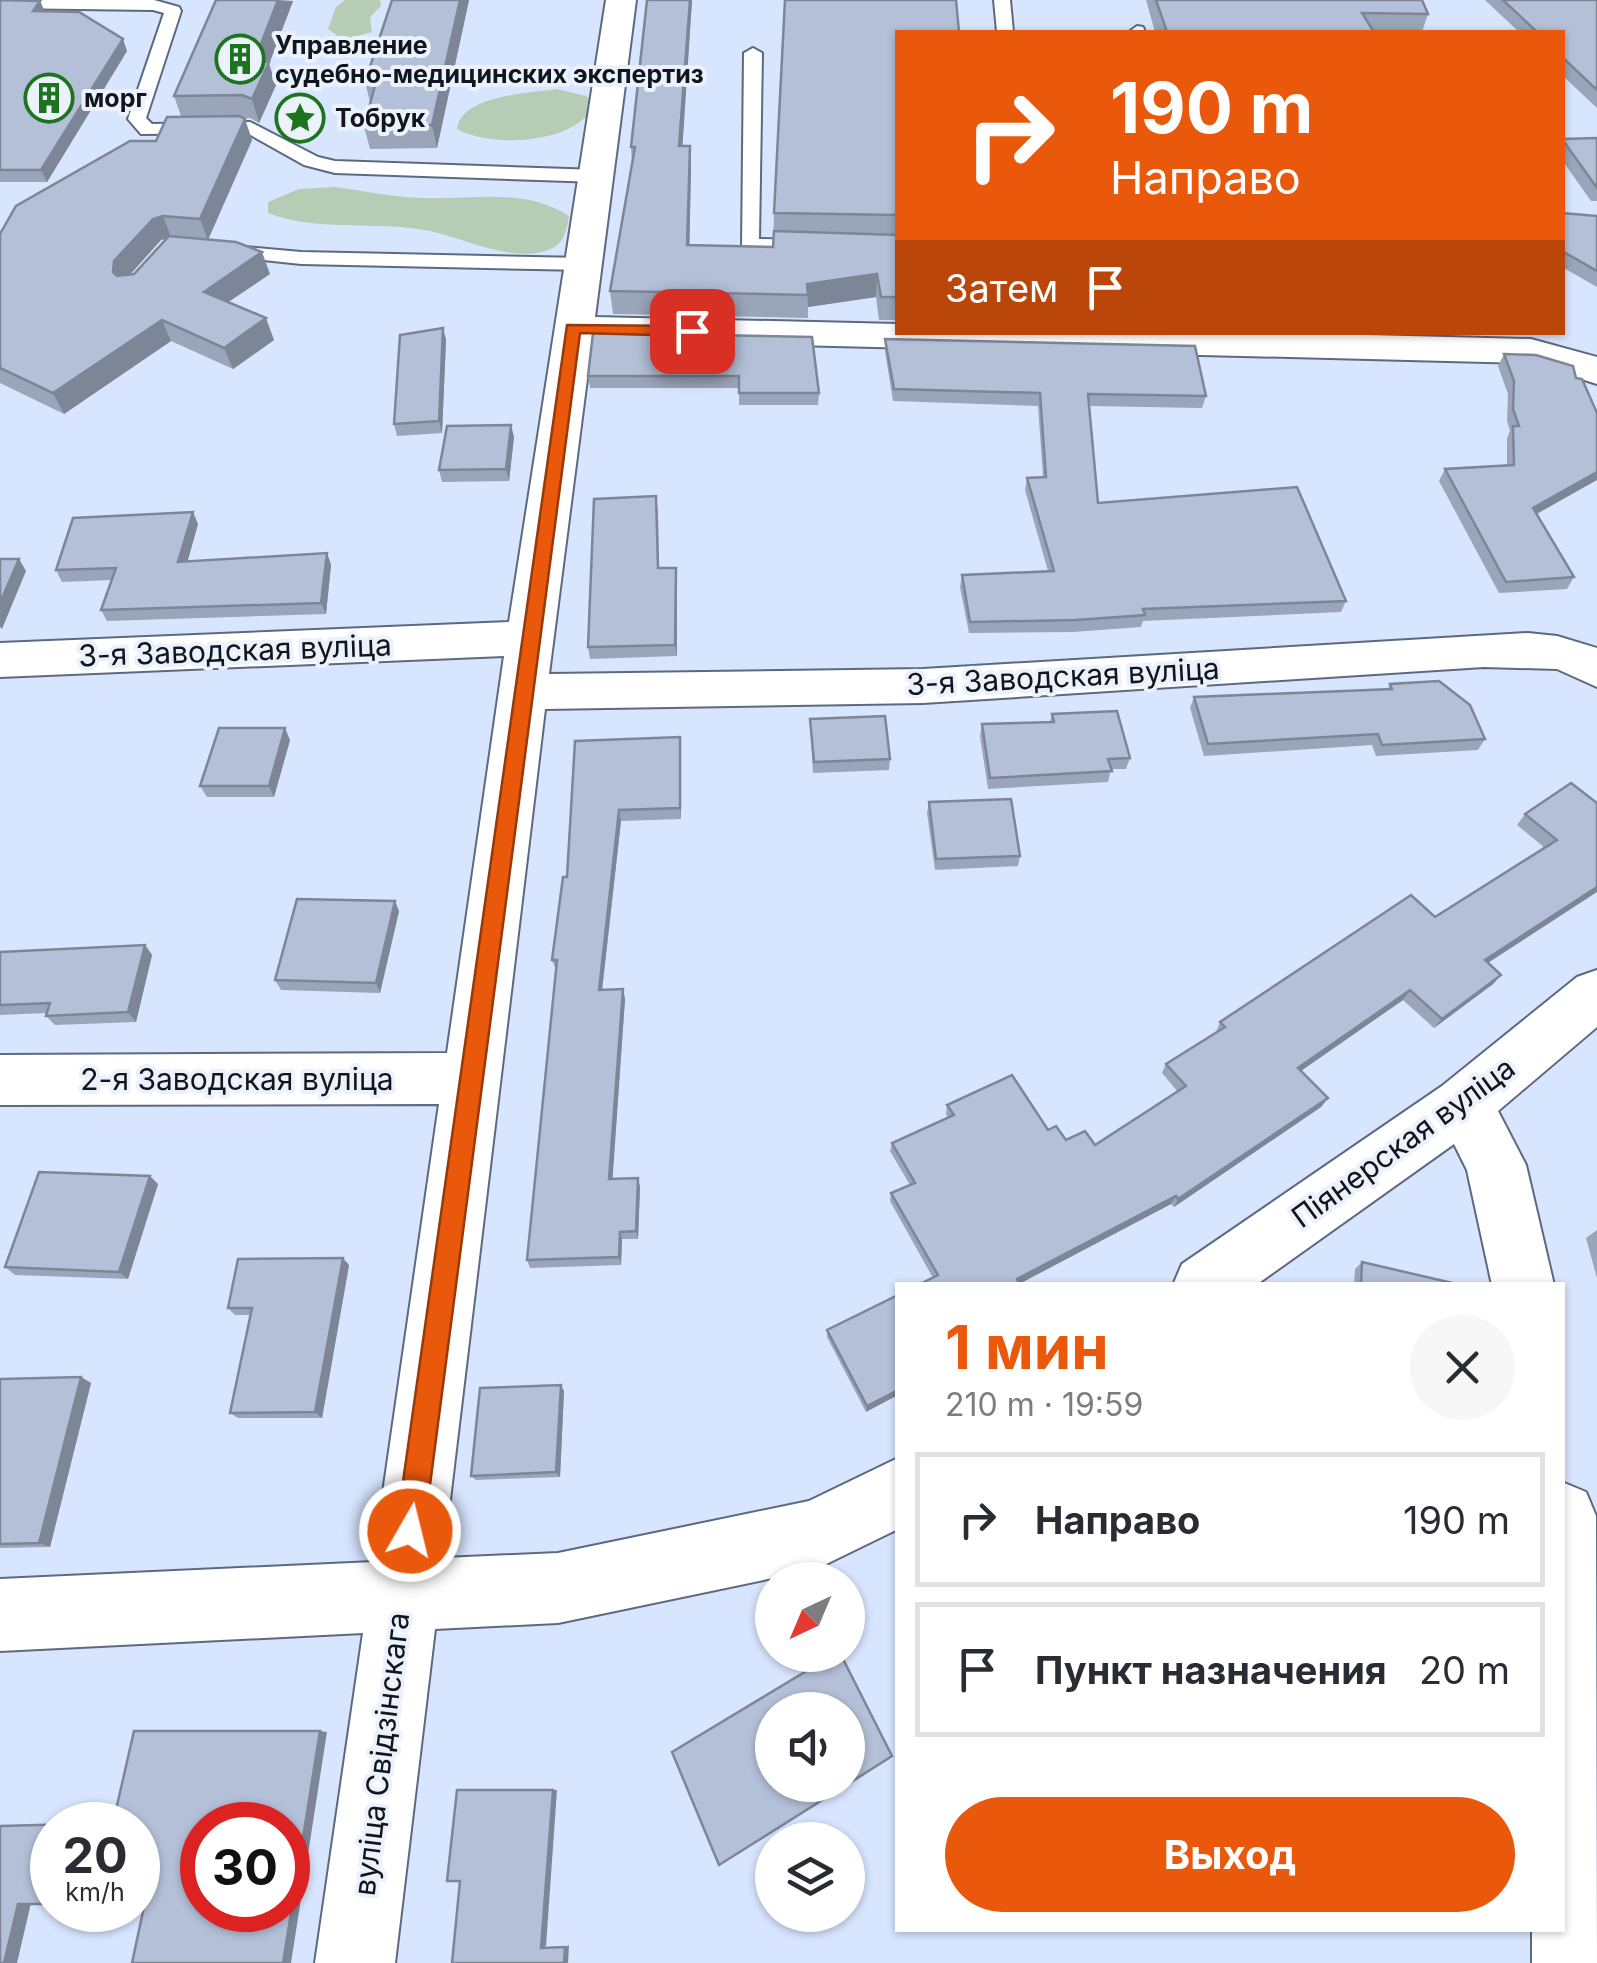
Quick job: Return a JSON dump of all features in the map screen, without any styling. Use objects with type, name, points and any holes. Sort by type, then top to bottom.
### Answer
[{"type":"street","name":"вуліца Свідзінскага","points":[[355,1963],[530,638],[620,0]]},
{"type":"street","points":[[573,328],[1530,351],[1573,360],[1597,372]]},
{"type":"street","name":"3-я Заводская вуліца","points":[[0,660],[530,638]]},
{"type":"street","name":"3-я Заводская вуліца","points":[[523,692],[923,686],[1484,650],[1558,651],[1584,660],[1597,670]]},
{"type":"street","name":"Піянерская вуліца","points":[[1208,1282],[1464,1104],[1597,994]]},
{"type":"street","name":"2-я Заводская вуліца","points":[[0,1080],[473,1078]]},
{"type":"street","points":[[1464,1104],[1496,1166],[1522,1282]]},
{"type":"street","points":[[0,1614],[558,1588],[816,1534],[895,1494]]},
{"type":"street","points":[[1565,1650],[1572,1963]]},
{"type":"lane","points":[[1002,0],[1005,30]]},
{"type":"lane","points":[[0,3],[154,5],[174,12],[137,119],[147,130],[250,127],[312,161],[335,167],[598,176]]},
{"type":"lane","points":[[753,53],[749,245],[895,248]]},
{"type":"lane","points":[[208,250],[301,258],[584,264]]},
{"type":"green space","points":[[345,0],[380,0],[381,6],[370,17],[372,32],[344,40],[328,29],[336,7]]},
{"type":"green space","points":[[557,89],[586,96],[595,103],[586,117],[553,135],[491,139],[457,129],[461,118],[483,102]]},
{"type":"green space","points":[[335,187],[411,197],[516,198],[552,207],[569,216],[565,234],[556,246],[531,254],[487,248],[430,231],[308,223],[268,213],[268,202],[299,189]]},
{"type":"building","name":"морг","points":[[0,0],[40,1],[33,11],[79,12],[123,39],[41,170],[0,170]]},
{"type":"building","name":"Управление судебно-медицинских экспертиз","points":[[216,0],[278,0],[254,62],[269,62],[252,99],[242,95],[174,96]]},
{"type":"building","points":[[392,0],[460,0],[432,125],[364,126],[376,82],[365,82]]},
{"type":"building","points":[[647,0],[690,0],[679,146],[690,146],[687,245],[773,247],[774,231],[895,235],[895,297],[881,297],[877,274],[807,284],[808,295],[610,291],[635,147],[631,147]]},
{"type":"building","points":[[785,0],[956,0],[959,30],[895,30],[895,215],[774,213]]},
{"type":"building","points":[[1156,0],[1422,0],[1428,14],[1362,13],[1373,30],[1166,30]]},
{"type":"building","points":[[1503,0],[1597,0],[1597,90],[1565,60],[1565,30],[1535,30]]},
{"type":"building","points":[[167,117],[245,119],[200,219],[153,219],[114,261],[113,272],[117,276],[134,274],[169,236],[236,242],[262,252],[204,292],[266,318],[224,348],[162,320],[53,393],[0,368],[0,234],[16,206],[130,141],[156,141]]},
{"type":"building","points":[[1597,138],[1597,188],[1565,143],[1565,139]]},
{"type":"building","points":[[1565,213],[1597,216],[1597,271],[1565,253]]},
{"type":"building","points":[[443,328],[439,421],[394,424],[400,335]]},
{"type":"building","points":[[593,333],[812,337],[819,393],[739,393],[739,376],[588,376]]},
{"type":"building","points":[[885,339],[1195,346],[1206,396],[1088,394],[1098,503],[1297,487],[1346,601],[1143,609],[1145,615],[1076,620],[970,622],[962,575],[1054,571],[1027,478],[1046,477],[1040,393],[894,389]]},
{"type":"building","points":[[1504,354],[1536,355],[1573,366],[1597,413],[1597,472],[1533,508],[1574,577],[1506,582],[1445,469],[1514,465],[1513,426],[1519,426],[1513,409],[1514,381]]},
{"type":"building","points":[[511,425],[506,469],[439,470],[447,426]]},
{"type":"building","points":[[656,496],[658,568],[676,568],[675,645],[588,647],[594,499]]},
{"type":"building","points":[[193,512],[178,562],[327,553],[321,603],[101,610],[116,568],[56,570],[73,518]]},
{"type":"building","points":[[0,559],[19,559],[0,603]]},
{"type":"building","points":[[1439,681],[1470,705],[1485,739],[1382,745],[1378,734],[1208,744],[1194,697],[1392,689],[1390,684]]},
{"type":"building","points":[[1117,711],[1130,758],[1108,759],[1112,771],[990,778],[982,724],[1054,722],[1052,714]]},
{"type":"building","points":[[885,716],[890,759],[814,762],[810,719]]},
{"type":"building","points":[[219,728],[285,728],[269,786],[200,786]]},
{"type":"building","points":[[680,737],[680,808],[619,810],[599,990],[623,989],[609,1179],[638,1178],[636,1231],[620,1232],[619,1257],[527,1260],[557,960],[552,960],[563,877],[567,877],[575,741]]},
{"type":"building","points":[[1571,783],[1597,803],[1597,887],[1485,960],[1501,975],[1442,1019],[1410,990],[1298,1068],[1328,1098],[1178,1199],[1176,1196],[1017,1279],[1018,1282],[924,1282],[938,1275],[891,1193],[915,1183],[892,1143],[954,1115],[947,1105],[1012,1075],[1048,1130],[1056,1126],[1066,1140],[1085,1131],[1095,1145],[1186,1086],[1166,1064],[1225,1027],[1220,1022],[1411,895],[1435,917],[1557,840],[1525,814]]},
{"type":"building","points":[[1011,799],[1020,856],[936,859],[929,802]]},
{"type":"building","points":[[297,899],[395,901],[376,983],[275,980]]},
{"type":"building","points":[[145,945],[128,1012],[46,1016],[50,1003],[0,1005],[0,952]]},
{"type":"building","points":[[39,1172],[150,1176],[119,1272],[5,1267]]},
{"type":"building","points":[[343,1258],[315,1412],[230,1413],[252,1308],[228,1308],[238,1259]]},
{"type":"building","points":[[1362,1262],[1448,1282],[1361,1282]]},
{"type":"building","points":[[895,1296],[895,1392],[867,1406],[827,1330]]},
{"type":"building","points":[[81,1377],[39,1543],[0,1544],[0,1379]]},
{"type":"building","points":[[561,1385],[556,1472],[471,1476],[480,1388]]},
{"type":"building","points":[[805,1672],[850,1672],[860,1692],[772,1692]]},
{"type":"building","points":[[755,1702],[755,1802],[819,1802],[787,1822],[755,1822],[755,1842],[719,1865],[672,1752]]},
{"type":"building","points":[[865,1703],[892,1756],[865,1773]]},
{"type":"building","points":[[134,1731],[320,1731],[309,1802],[180,1802],[180,1932],[288,1932],[283,1963],[132,1963],[139,1932],[160,1932],[160,1802],[118,1802]]},
{"type":"building","points":[[457,1790],[553,1790],[541,1948],[565,1947],[564,1963],[452,1963],[460,1881],[447,1881]]},
{"type":"building","points":[[30,1825],[30,1904],[18,1904],[4,1963],[0,1963],[0,1826]]},
{"type":"place","name":"Управление судебно-медицинских экспертиз","points":[[240,59]]},
{"type":"place","name":"морг","points":[[49,98]]},
{"type":"place","name":"Тобрук","points":[[300,118]]},
{"type":"route","points":[[410,1531],[573,328],[692,331]]}]
